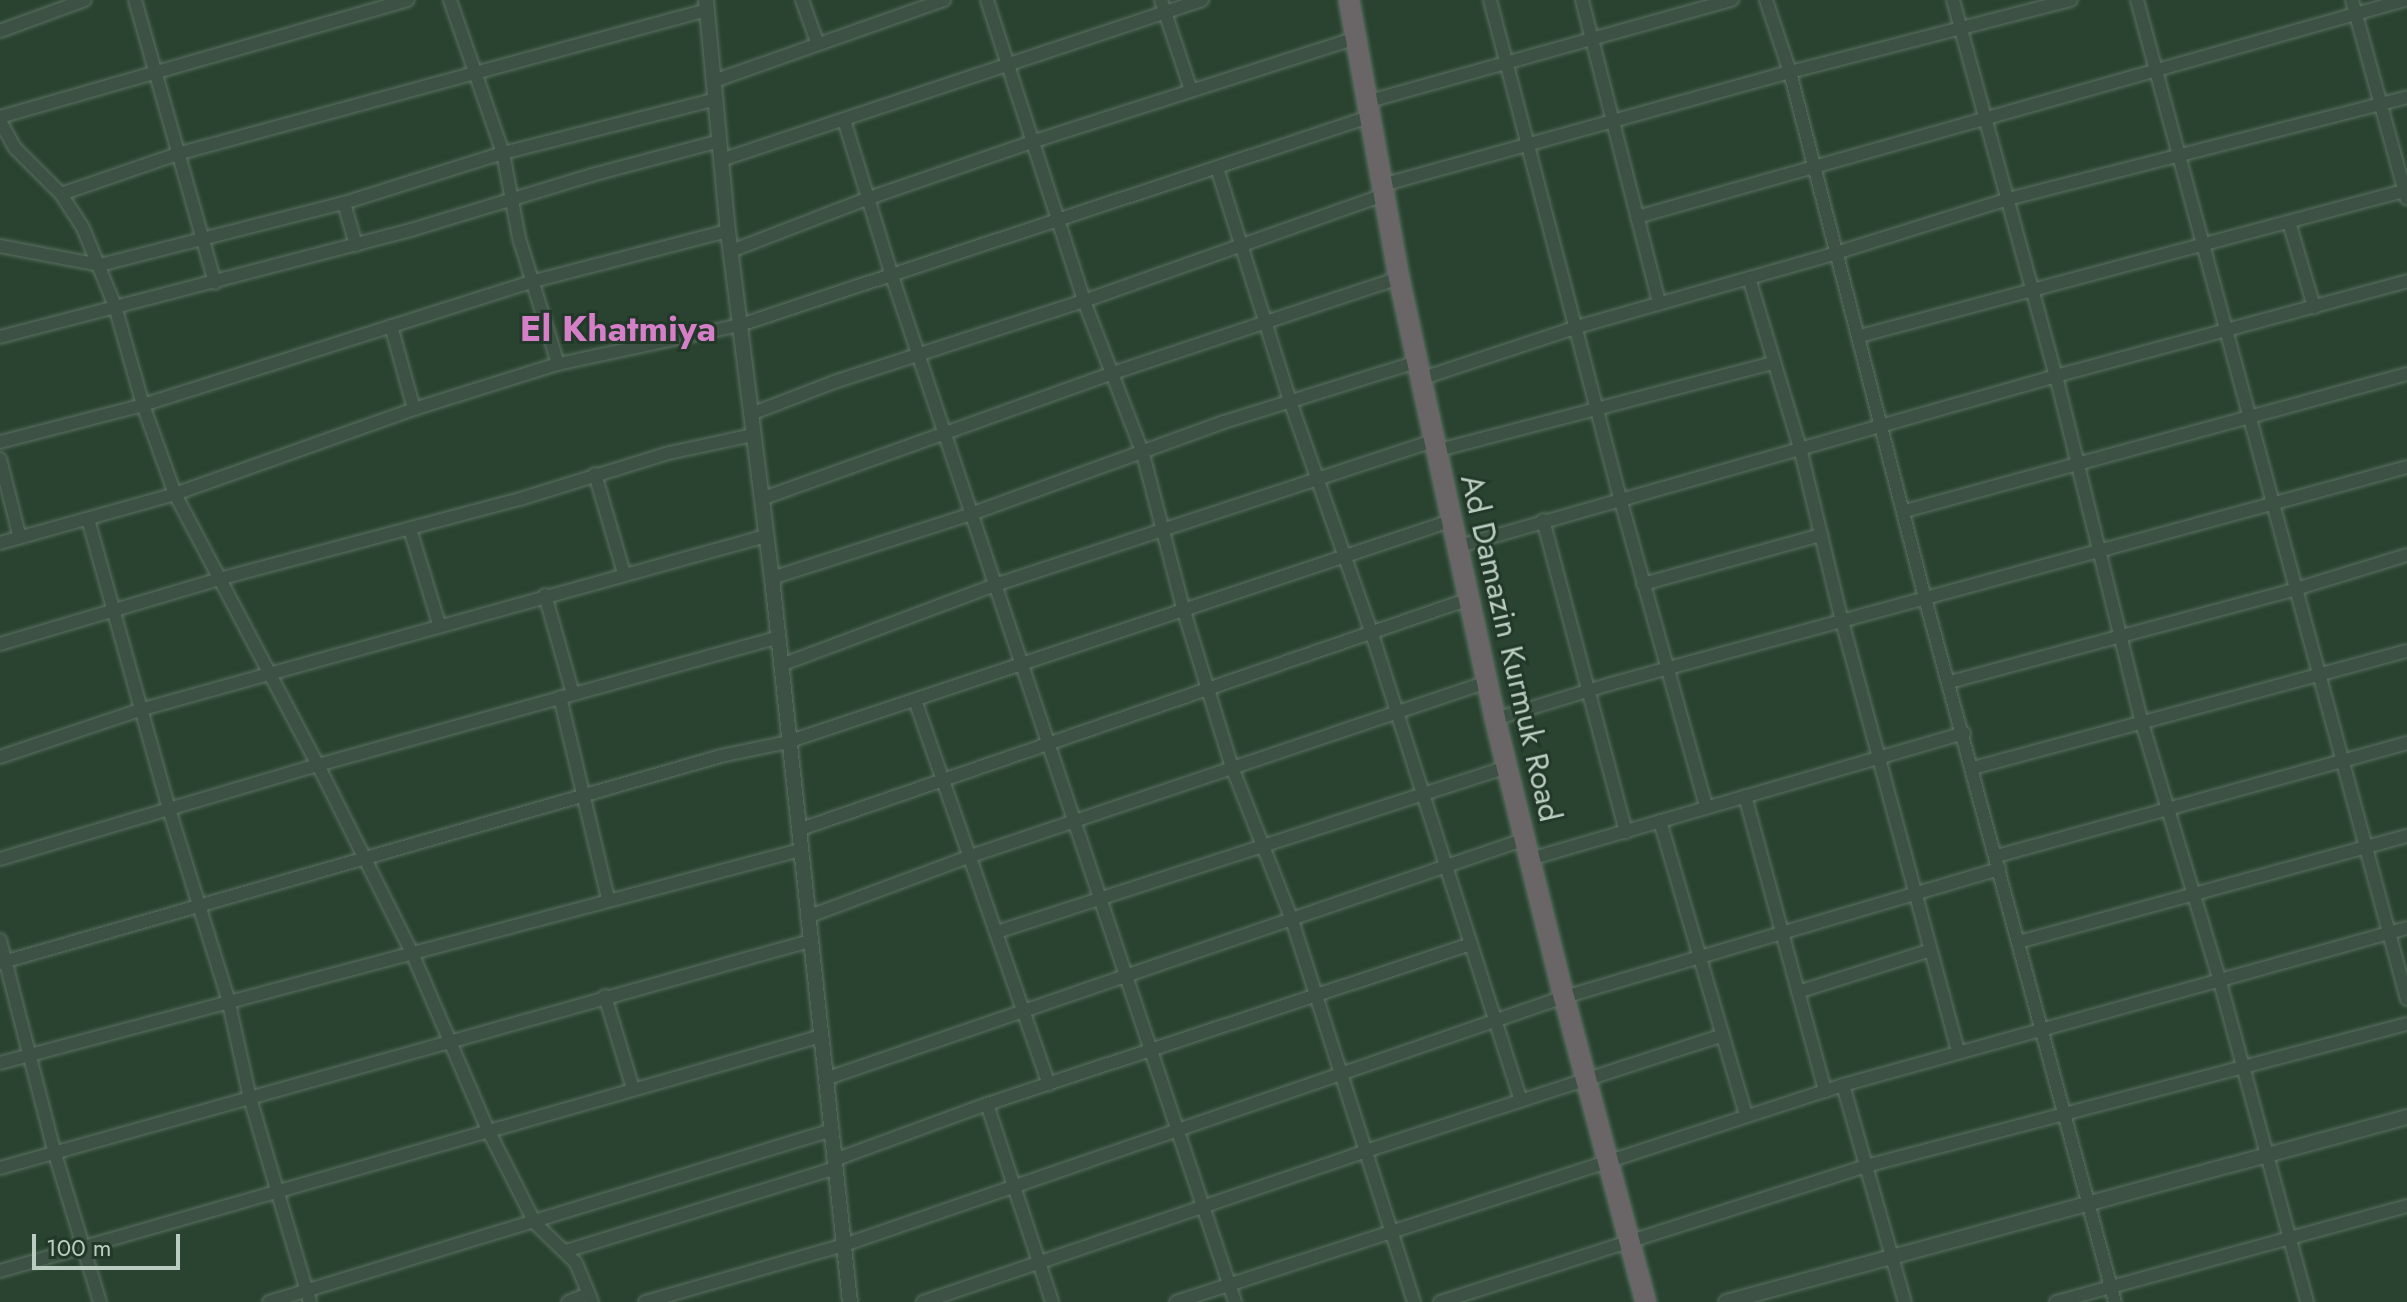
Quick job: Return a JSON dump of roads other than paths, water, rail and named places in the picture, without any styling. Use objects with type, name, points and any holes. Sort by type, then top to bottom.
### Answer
[{"type":"highway","name":"Ad Damazin Kurmuk Road","points":[[1349,0],[1399,278],[1495,719],[1564,997],[1646,1302]]},
{"type":"street","points":[[0,31],[85,0]]},
{"type":"street","points":[[135,0],[215,283]]},
{"type":"street","points":[[408,0],[155,70],[1,125],[21,155],[61,194],[83,228],[115,306],[143,405],[175,494],[272,675],[412,953],[488,1130],[535,1223],[576,1263],[590,1298],[568,1302]]},
{"type":"street","points":[[450,0],[503,153],[519,238],[558,364]]},
{"type":"street","points":[[802,0],[817,42]]},
{"type":"street","points":[[896,0],[901,14]]},
{"type":"street","points":[[714,81],[817,42],[944,0]]},
{"type":"street","points":[[987,0],[1084,301],[1143,454],[1183,608],[1232,767],[1292,920],[1414,1302]]},
{"type":"street","points":[[721,160],[1008,67],[1163,6],[1202,0]]},
{"type":"street","points":[[1490,0],[1643,584],[1706,807]]},
{"type":"street","points":[[1582,0],[1659,303]]},
{"type":"street","points":[[0,543],[175,494],[414,409],[558,364],[740,325],[1217,168],[1368,110],[1508,62],[1732,0]]},
{"type":"street","points":[[1766,0],[1790,72],[1812,168],[1860,336],[1925,598],[1964,733],[2065,1114],[2086,1205],[2115,1302]]},
{"type":"street","points":[[1953,0],[2056,376],[2142,723],[2219,978],[2307,1302]]},
{"type":"street","points":[[751,414],[834,382],[1084,301],[1383,190],[1790,72],[1961,31],[2071,0]]},
{"type":"street","points":[[2137,0],[2224,332],[2407,999]]},
{"type":"street","points":[[1860,336],[2406,194],[2352,0]]},
{"type":"street","points":[[1637,217],[1984,116],[2405,0]]},
{"type":"street","points":[[61,194],[177,154],[475,76],[706,5],[728,231],[772,578],[850,1302]]},
{"type":"street","points":[[1163,6],[1191,90]]},
{"type":"street","points":[[731,251],[869,198],[1032,142],[1356,38]]},
{"type":"street","points":[[772,578],[971,514],[1290,401],[1419,371],[1577,327],[1836,253],[2008,199],[2407,97]]},
{"type":"street","points":[[0,246],[100,265],[203,241],[344,203],[503,153],[716,99]]},
{"type":"street","points":[[844,120],[892,276],[1235,1302]]},
{"type":"street","points":[[0,337],[356,245],[513,201],[592,175],[720,141]]},
{"type":"street","points":[[1217,168],[1290,401],[1346,555],[1521,1100]]},
{"type":"street","points":[[344,203],[356,245]]},
{"type":"street","points":[[2289,222],[2314,307]]},
{"type":"street","points":[[0,442],[143,405],[534,281],[728,231]]},
{"type":"street","points":[[761,499],[1113,373],[1399,278]]},
{"type":"street","points":[[1749,278],[1800,448],[1842,621],[1958,1051]]},
{"type":"street","points":[[1456,547],[2056,376],[2407,281]]},
{"type":"street","points":[[391,326],[414,409]]},
{"type":"street","points":[[781,665],[995,585],[1319,478],[1434,446],[1774,363]]},
{"type":"street","points":[[1905,511],[2407,374]]},
{"type":"street","points":[[0,644],[669,453],[753,435]]},
{"type":"street","points":[[0,459],[20,538]]},
{"type":"street","points":[[1495,719],[2407,467]]},
{"type":"street","points":[[595,474],[624,573]]},
{"type":"street","points":[[88,519],[169,809],[228,999],[250,1098],[308,1297]]},
{"type":"street","points":[[1543,520],[1626,832]]},
{"type":"street","points":[[3,962],[753,747],[788,742],[1450,521]]},
{"type":"street","points":[[410,529],[440,627]]},
{"type":"street","points":[[1643,584],[1821,535]]},
{"type":"street","points":[[0,757],[143,709],[766,536]]},
{"type":"street","points":[[1950,682],[2296,589],[2407,555]]},
{"type":"street","points":[[545,595],[573,694]]},
{"type":"street","points":[[798,830],[1469,599]]},
{"type":"street","points":[[0,859],[318,765],[777,638]]},
{"type":"street","points":[[1973,768],[2407,651]]},
{"type":"street","points":[[807,917],[971,856],[1487,682]]},
{"type":"street","points":[[560,697],[608,898]]},
{"type":"street","points":[[915,700],[1049,1084]]},
{"type":"street","points":[[825,1079],[1446,867],[1626,832],[1964,733]]},
{"type":"street","points":[[645,1302],[844,1245],[1564,997],[1916,894],[1998,863],[2170,809],[2407,743]]},
{"type":"street","points":[[997,932],[1507,767]]},
{"type":"street","points":[[1745,796],[1825,1091]]},
{"type":"street","points":[[1660,821],[1746,1116]]},
{"type":"street","points":[[2019,942],[2407,836]]},
{"type":"street","points":[[0,1063],[228,999],[800,850]]},
{"type":"street","points":[[1176,1302],[1843,1085],[2041,1027],[2407,928]]},
{"type":"street","points":[[0,940],[3,962],[55,1154],[100,1302]]},
{"type":"street","points":[[0,1168],[810,941]]},
{"type":"street","points":[[566,1251],[835,1164],[987,1104],[1471,944]]},
{"type":"street","points":[[1798,992],[1931,950]]},
{"type":"street","points":[[605,996],[633,1089]]},
{"type":"street","points":[[1440,1302],[1866,1166],[2407,1024]]},
{"type":"street","points":[[923,1302],[1366,1151],[1722,1035]]},
{"type":"street","points":[[0,1271],[821,1036]]},
{"type":"street","points":[[1843,1085],[1905,1302]]},
{"type":"street","points":[[987,1104],[1052,1302]]},
{"type":"street","points":[[1726,1302],[2407,1117]]},
{"type":"street","points":[[269,1302],[308,1297],[832,1130]]},
{"type":"street","points":[[2056,1302],[2407,1206]]},
{"type":"district","name":"El Khatmiya","points":[[618,329]]}]
